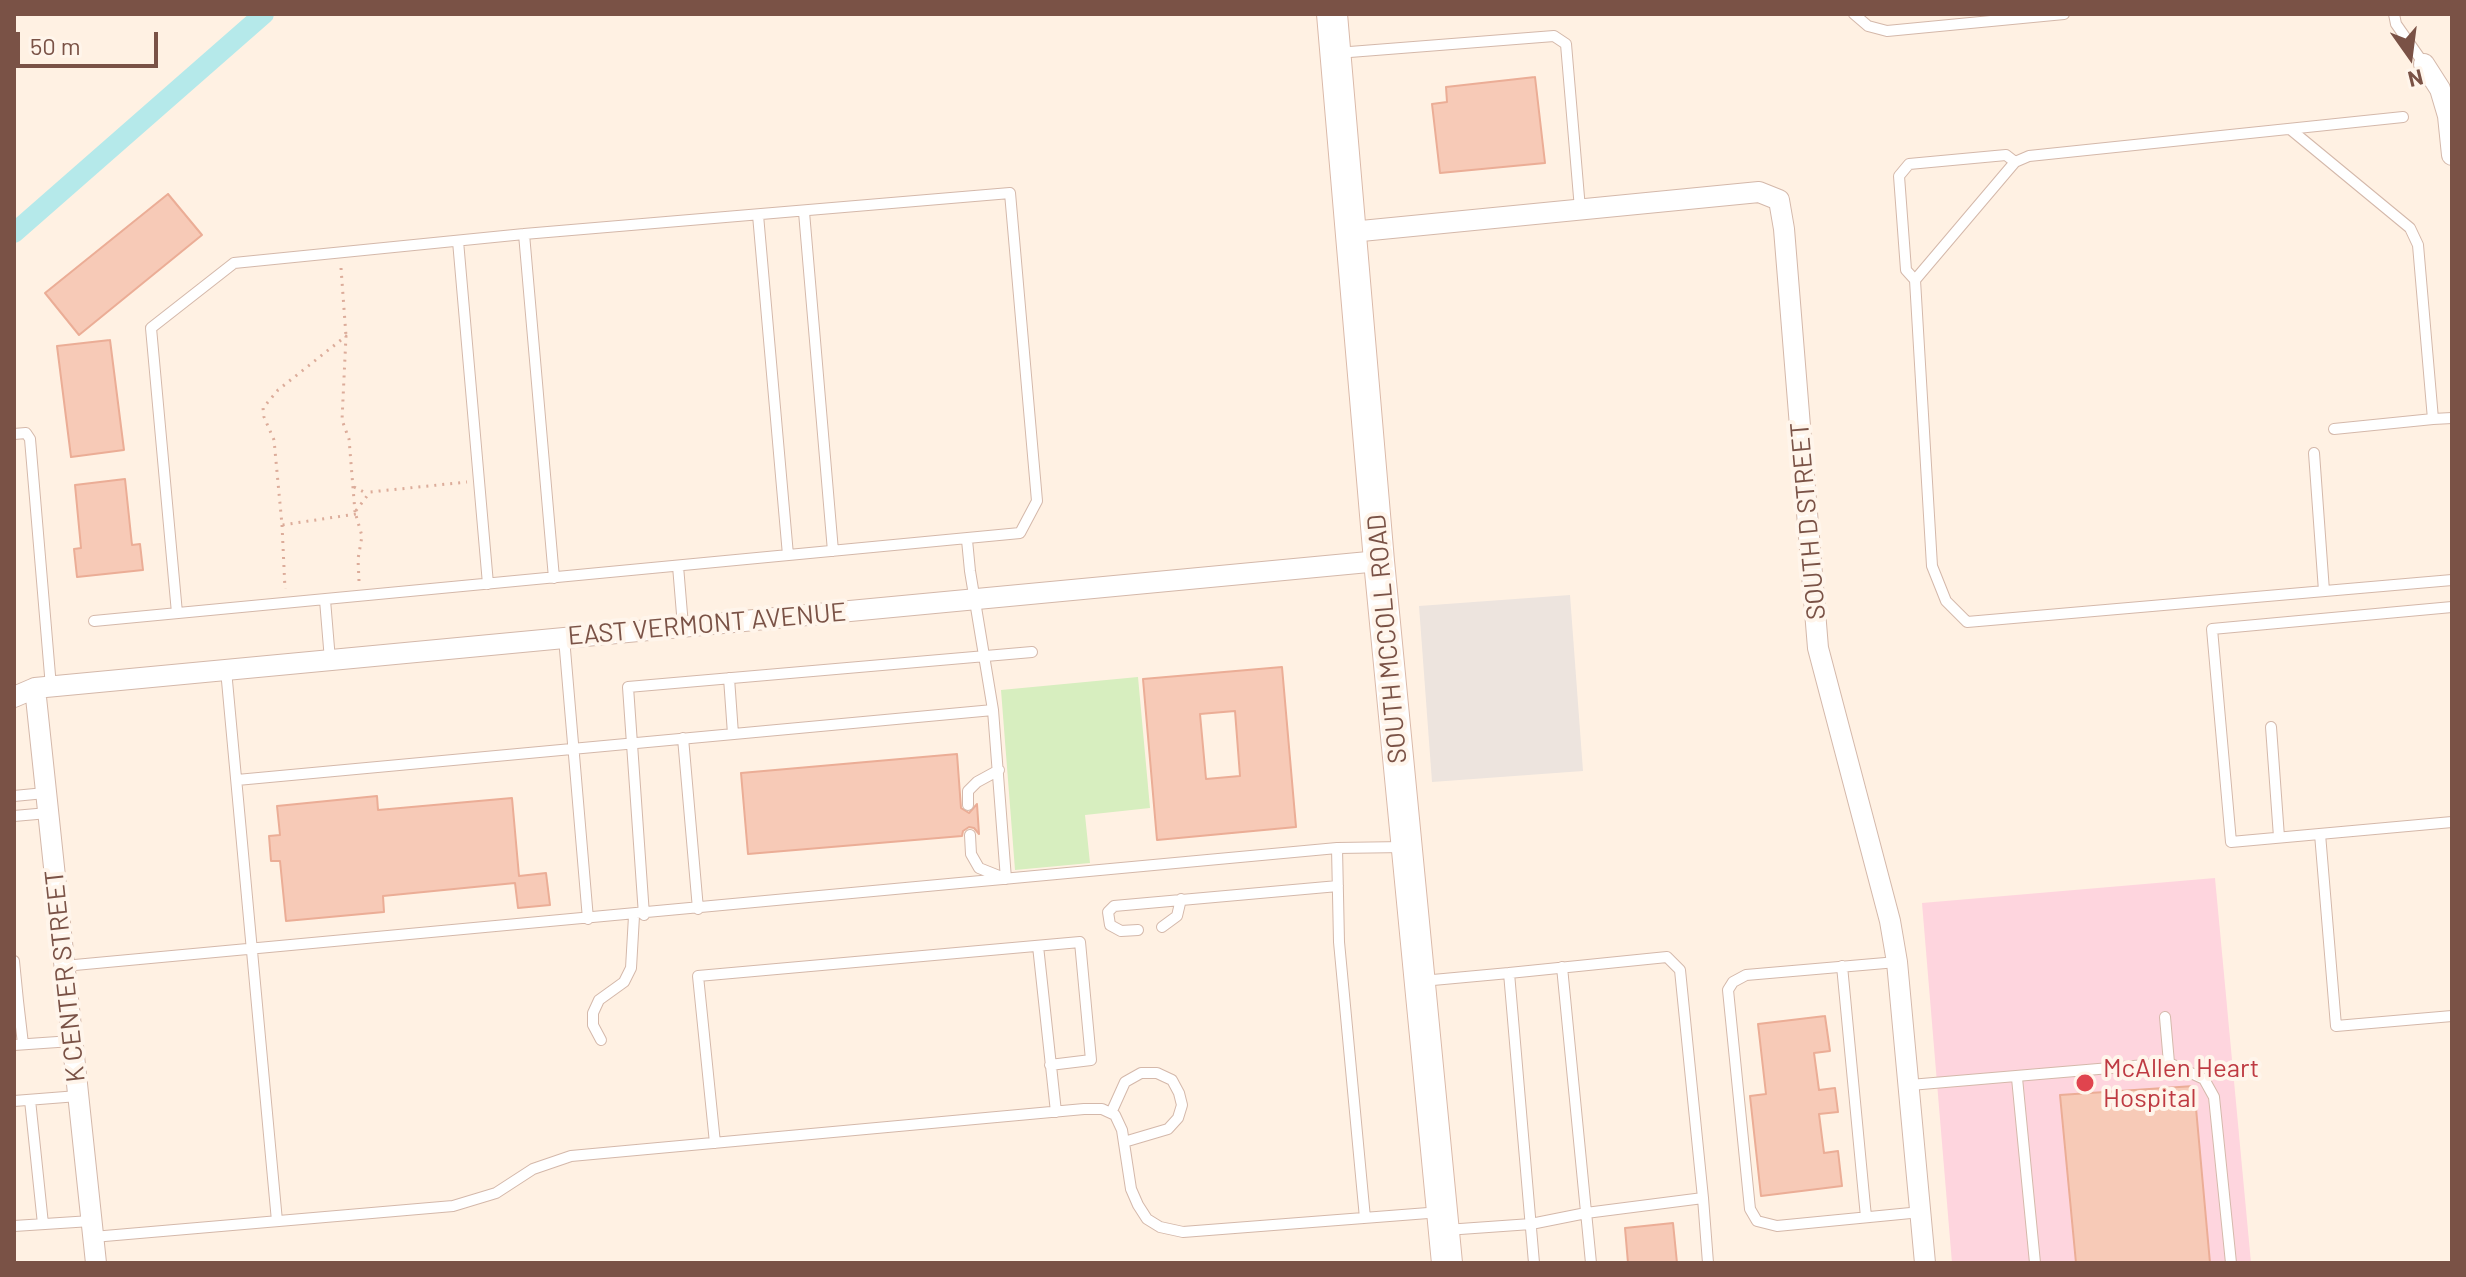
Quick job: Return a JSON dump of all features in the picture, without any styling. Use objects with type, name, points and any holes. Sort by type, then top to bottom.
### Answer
[{"type":"street","name":"SOUTH MCCOLL ROAD","points":[[1332,14],[1379,561],[1447,1263]]},
{"type":"street","points":[[2424,64],[2440,89],[2448,116],[2452,155]]},
{"type":"street","name":"SOUTH D STREET","points":[[1351,232],[1759,192],[1779,200],[1784,229],[1818,648],[1890,921],[1910,1085],[1925,1263]]},
{"type":"street","name":"EAST VERMONT AVENUE","points":[[43,687],[1379,561]]},
{"type":"street","points":[[14,680],[43,687]]},
{"type":"street","points":[[14,697],[43,687]]},
{"type":"street","name":"K CENTER STREET","points":[[43,687],[47,803],[96,1263]]},
{"type":"lane","points":[[1854,14],[1868,26],[1887,31],[2064,14]]},
{"type":"lane","points":[[2394,14],[2396,24],[2424,64]]},
{"type":"lane","points":[[1335,54],[1554,36],[1566,44],[1580,209]]},
{"type":"lane","points":[[1915,280],[2015,162],[2029,156],[2403,117]]},
{"type":"lane","points":[[2290,129],[2410,228],[2418,245],[2433,419]]},
{"type":"lane","points":[[2015,162],[2006,155],[1909,164],[1899,176],[1906,270],[1915,280],[1932,566],[1946,601],[1967,622],[2452,580]]},
{"type":"lane","points":[[94,621],[1020,533],[1037,501],[1010,193],[524,234],[234,263],[151,328],[177,613]]},
{"type":"lane","points":[[804,212],[833,551]]},
{"type":"lane","points":[[758,215],[788,555]]},
{"type":"lane","points":[[524,234],[554,578]]},
{"type":"lane","points":[[458,241],[488,584]]},
{"type":"lane","points":[[2334,429],[2452,418]]},
{"type":"lane","points":[[14,434],[26,433],[30,439],[43,687]]},
{"type":"lane","points":[[2314,453],[2324,591]]},
{"type":"lane","points":[[967,540],[993,710],[1006,879]]},
{"type":"lane","points":[[678,566],[683,626]]},
{"type":"lane","points":[[325,600],[330,660]]},
{"type":"lane","points":[[2452,607],[2212,629],[2231,842],[2452,822]]},
{"type":"lane","points":[[564,638],[588,919]]},
{"type":"lane","points":[[601,1040],[593,1025],[593,1013],[599,1000],[624,982],[631,968],[639,915],[628,687],[1032,652]]},
{"type":"lane","points":[[226,670],[277,1221]]},
{"type":"lane","points":[[729,678],[733,734]]},
{"type":"lane","points":[[237,780],[993,710]]},
{"type":"lane","points":[[2271,727],[2279,837]]},
{"type":"lane","points":[[683,738],[698,909]]},
{"type":"lane","points":[[968,805],[968,791],[977,782],[999,770]]},
{"type":"lane","points":[[14,796],[47,803]]},
{"type":"lane","points":[[14,816],[47,803]]},
{"type":"lane","points":[[2320,834],[2336,1026],[2452,1016]]},
{"type":"lane","points":[[970,835],[971,854],[979,868],[1006,879]]},
{"type":"lane","points":[[64,966],[1337,848],[1407,846]]},
{"type":"lane","points":[[1337,848],[1339,942],[1365,1218]]},
{"type":"lane","points":[[1138,930],[1121,931],[1110,925],[1108,912],[1114,906],[1338,886]]},
{"type":"lane","points":[[1162,927],[1177,916],[1181,899]]},
{"type":"lane","points":[[715,1143],[698,976],[1080,942],[1091,1060],[1050,1065]]},
{"type":"lane","points":[[1038,946],[1056,1112]]},
{"type":"lane","points":[[1420,981],[1667,957],[1680,970],[1708,1263]]},
{"type":"lane","points":[[14,961],[18,1045],[72,1041]]},
{"type":"lane","points":[[1897,962],[1746,975],[1733,982],[1728,990],[1750,1209],[1757,1221],[1777,1226],[1921,1212]]},
{"type":"lane","points":[[1842,966],[1866,1217]]},
{"type":"lane","points":[[1562,967],[1591,1263]]},
{"type":"lane","points":[[1509,973],[1534,1263]]},
{"type":"lane","points":[[2165,1017],[2169,1063]]},
{"type":"lane","points":[[1910,1085],[2169,1063],[2204,1079],[2214,1097],[2231,1263]]},
{"type":"lane","points":[[1111,1113],[1125,1082],[1141,1073],[1157,1073],[1172,1080],[1179,1093],[1182,1105],[1178,1118],[1168,1129],[1124,1142]]},
{"type":"lane","points":[[2017,1078],[2035,1263]]},
{"type":"lane","points":[[14,1101],[78,1096]]},
{"type":"lane","points":[[30,1100],[43,1224]]},
{"type":"lane","points":[[14,1226],[43,1224],[92,1229],[277,1221],[453,1206],[496,1193],[533,1169],[571,1156],[1102,1109],[1115,1115],[1124,1142],[1131,1189],[1147,1219],[1160,1227],[1183,1232],[1365,1218],[1531,1224],[1586,1213],[1703,1198]]},
{"type":"path","points":[[339,253],[346,336],[342,420],[349,439],[356,513],[362,536],[358,559],[360,596]]},
{"type":"path","points":[[285,603],[274,440],[263,408],[278,390],[346,336]]},
{"type":"path","points":[[353,487],[368,494],[479,481]]},
{"type":"path","points":[[282,525],[356,513],[368,494]]},
{"type":"shaded area","points":[[1570,595],[1583,771],[1432,782],[1419,606]]},
{"type":"shaded area","name":"McAllen Heart Hospital","points":[[2215,878],[2251,1263],[1952,1263],[1922,903]]},
{"type":"green space","points":[[1138,677],[1150,808],[1085,815],[1090,863],[1015,870],[1001,690]]},
{"type":"building","points":[[1535,77],[1545,163],[1440,173],[1432,104],[1447,102],[1446,87]]},
{"type":"building","points":[[168,194],[202,235],[79,335],[45,293]]},
{"type":"building","points":[[110,340],[124,450],[71,457],[57,346]]},
{"type":"building","points":[[125,479],[132,545],[140,544],[143,570],[77,577],[74,549],[81,548],[75,485]]},
{"type":"building","points":[[1282,667],[1296,827],[1157,840],[1143,679]],"holes":[[[1235,711],[1240,776],[1206,779],[1200,714]]]},
{"type":"building","points":[[957,754],[961,808],[969,813],[977,804],[979,834],[969,827],[962,836],[748,854],[741,773]]},
{"type":"building","points":[[377,796],[378,810],[512,798],[519,876],[546,873],[550,905],[518,908],[515,883],[383,896],[384,912],[286,921],[280,861],[271,861],[269,836],[280,835],[277,806]]},
{"type":"building","points":[[1825,1016],[1830,1051],[1814,1053],[1819,1090],[1835,1088],[1838,1112],[1819,1114],[1824,1153],[1838,1151],[1842,1186],[1761,1196],[1750,1096],[1766,1094],[1758,1024]]},
{"type":"building","points":[[2194,1086],[2210,1263],[2076,1263],[2060,1095]]},
{"type":"building","points":[[1673,1223],[1677,1263],[1628,1263],[1625,1228]]},
{"type":"waterway","points":[[14,233],[264,14]]},
{"type":"place","name":"McAllen Heart Hospital","points":[[2085,1083]]}]
